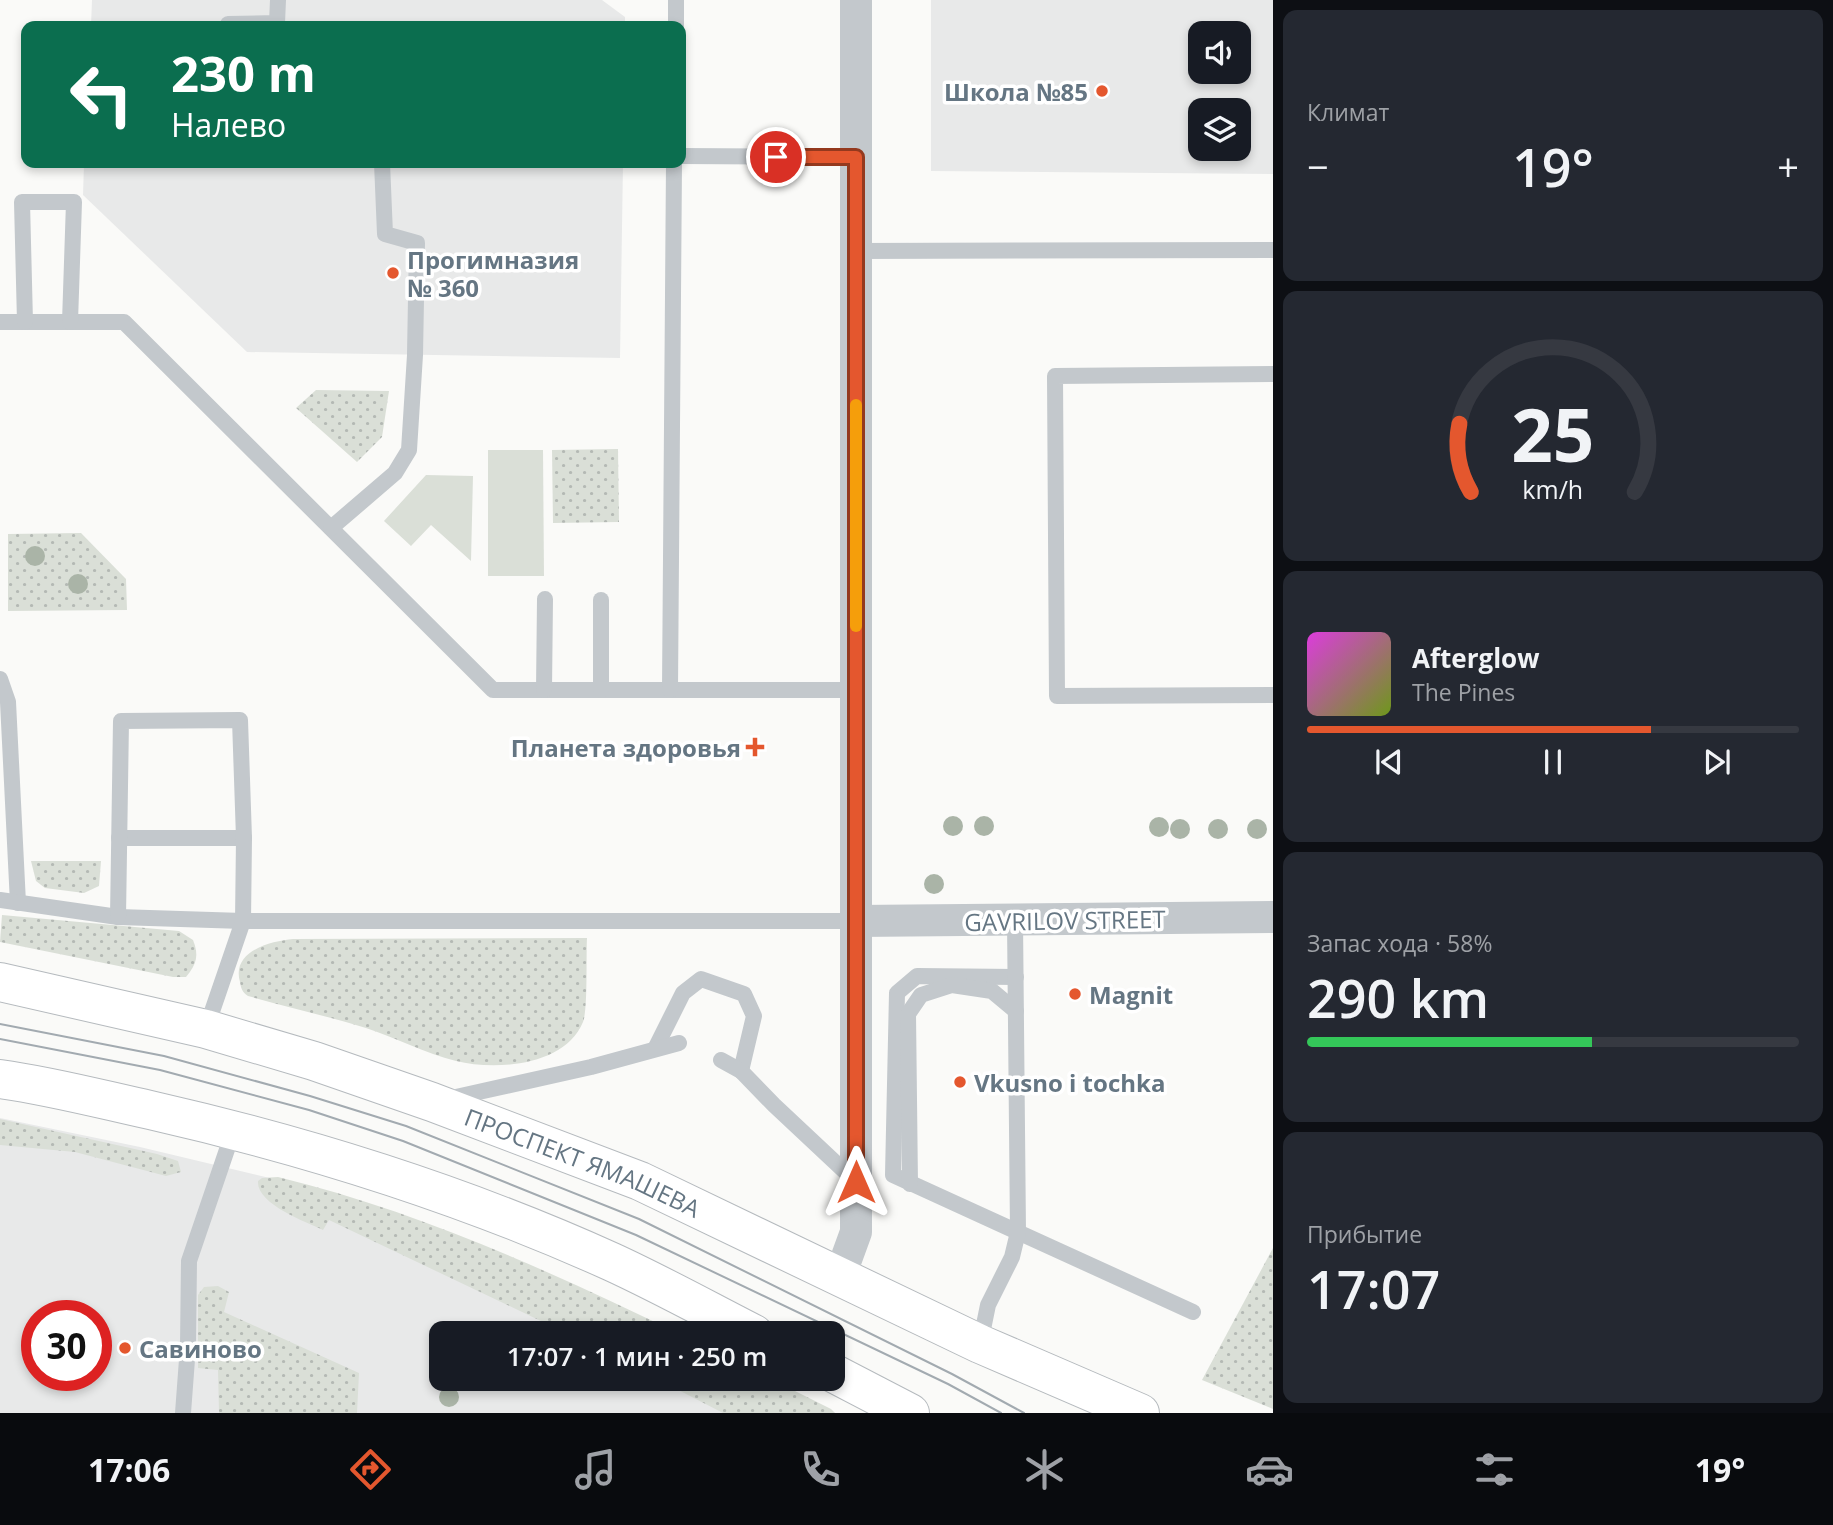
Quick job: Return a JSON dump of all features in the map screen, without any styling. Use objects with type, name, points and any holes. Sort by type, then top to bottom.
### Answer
[{"type":"main road","name":"ПРОСПЕКТ ЯМАШЕВА","points":[[0,982],[206,1029],[314,1061],[432,1102],[640,1181],[979,1344],[1140,1413]]},
{"type":"main road","points":[[0,1079],[34,1084],[234,1129],[381,1172],[450,1196],[612,1262],[728,1321]]},
{"type":"main road","points":[[845,1380],[900,1411]]},
{"type":"street","points":[[840,1276],[856,1232],[856,0]]},
{"type":"street","name":"GAVRILOV STREET","points":[[856,921],[1273,917]]},
{"type":"lane","points":[[277,21],[278,0]]},
{"type":"lane","points":[[676,0],[676,21]]},
{"type":"lane","points":[[686,156],[856,157]]},
{"type":"lane","points":[[331,528],[395,473],[409,450],[415,355],[417,243],[385,234],[382,168]]},
{"type":"lane","points":[[670,690],[674,168]]},
{"type":"lane","points":[[25,321],[22,202],[74,202],[69,321]]},
{"type":"lane","points":[[856,251],[1273,250]]},
{"type":"lane","points":[[0,321],[124,321],[494,690],[856,690]]},
{"type":"lane","points":[[1273,374],[1055,376],[1055,390],[1057,696],[1273,695]]},
{"type":"lane","points":[[544,690],[545,599]]},
{"type":"lane","points":[[601,600],[601,690]]},
{"type":"lane","points":[[0,679],[8,702],[18,903]]},
{"type":"lane","points":[[118,917],[121,721],[240,720],[244,838],[243,921],[206,1029]]},
{"type":"lane","points":[[118,838],[244,838]]},
{"type":"lane","points":[[0,900],[118,917],[243,921],[856,921]]},
{"type":"lane","points":[[979,1344],[988,1305],[1012,1257],[1018,1232],[1015,921]]},
{"type":"lane","points":[[1016,978],[917,976],[897,993],[892,1175],[1193,1312]]},
{"type":"lane","points":[[655,1049],[683,993],[701,979],[744,994],[754,1016],[741,1071]]},
{"type":"lane","points":[[910,1184],[908,1014],[921,996],[953,985],[992,991],[1016,1011]]},
{"type":"lane","points":[[432,1102],[578,1070],[679,1043]]},
{"type":"lane","points":[[721,1060],[741,1071],[856,1182]]},
{"type":"lane","points":[[183,1413],[188,1346],[189,1261],[234,1129]]},
{"type":"shaded area","points":[[92,0],[602,0],[625,17],[625,21],[91,21]]},
{"type":"shaded area","name":"Школа №85","points":[[931,0],[1273,0],[1273,174],[931,171]]},
{"type":"shaded area","name":"Прогимназия № 360","points":[[84,168],[623,168],[620,358],[247,352],[83,195]]},
{"type":"shaded area","points":[[316,390],[389,391],[382,437],[357,462],[296,408]]},
{"type":"shaded area","points":[[618,449],[619,522],[553,523],[552,450]]},
{"type":"shaded area","points":[[488,450],[543,450],[544,576],[488,576]]},
{"type":"shaded area","points":[[426,475],[473,476],[471,561],[431,525],[411,546],[384,521]]},
{"type":"shaded area","points":[[81,533],[126,579],[127,610],[8,611],[8,534]]},
{"type":"shaded area","points":[[31,861],[101,861],[99,886],[84,893],[45,888],[36,881]]},
{"type":"shaded area","points":[[2,915],[179,931],[193,940],[196,959],[186,977],[173,977],[0,942]]},
{"type":"shaded area","points":[[587,938],[585,1016],[574,1037],[545,1056],[509,1065],[456,1061],[366,1028],[248,996],[241,988],[239,971],[241,962],[247,955],[264,945],[293,939]]},
{"type":"shaded area","points":[[0,1118],[140,1147],[278,1180],[643,1321],[429,1321],[429,1391],[790,1391],[835,1413],[0,1413]]},
{"type":"shaded area","points":[[0,1119],[157,1154],[178,1161],[181,1172],[166,1176],[75,1152],[0,1145]]},
{"type":"shaded area","points":[[278,1177],[330,1191],[432,1225],[532,1265],[653,1321],[541,1321],[329,1220],[323,1230],[294,1217],[265,1197],[258,1181],[262,1178]]},
{"type":"shaded area","points":[[1273,1248],[1273,1409],[1202,1380]]},
{"type":"shaded area","points":[[218,1286],[229,1292],[224,1312],[359,1373],[357,1413],[219,1413],[218,1370],[198,1368],[198,1295],[204,1287]]},
{"type":"shaded area","points":[[680,1391],[795,1391],[835,1413],[723,1413]]},
{"type":"tram line","points":[[0,1024],[164,1056],[310,1096],[406,1126],[639,1219],[952,1374],[1024,1413]]},
{"type":"tram line","points":[[0,1039],[160,1070],[309,1110],[403,1141],[636,1235],[948,1384],[1001,1413]]},
{"type":"slow traffic","points":[[856,405],[856,626]]},
{"type":"place","name":"Школа №85","points":[[1102,91]]},
{"type":"place","name":"Прогимназия № 360","points":[[393,273]]},
{"type":"place","name":"Планета здоровья","points":[[755,747]]},
{"type":"place","name":"Magnit","points":[[1075,994]]},
{"type":"place","name":"Vkusno i tochka","points":[[960,1082]]},
{"type":"place","name":"Савиново","points":[[125,1348]]},
{"type":"route","points":[[776,157],[856,157],[856,1182]]}]
